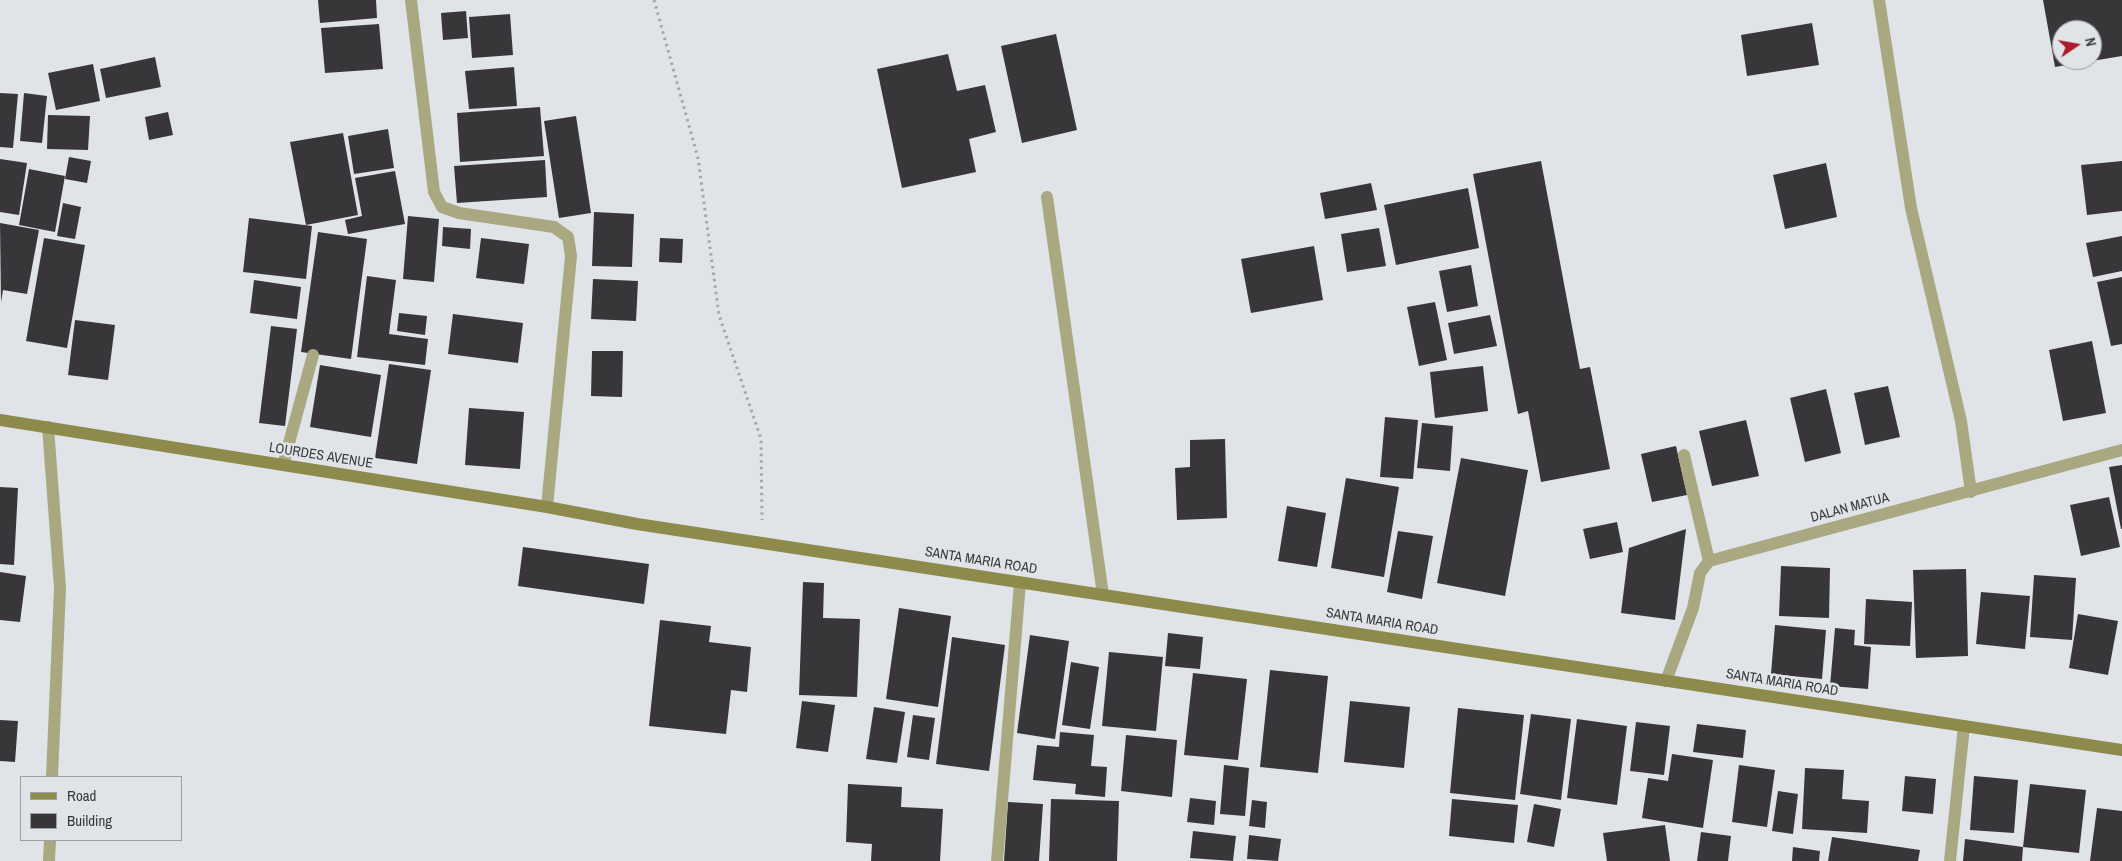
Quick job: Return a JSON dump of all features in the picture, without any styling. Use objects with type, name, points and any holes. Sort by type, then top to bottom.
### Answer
[{"type":"main road","name":"LOURDES AVENUE","points":[[0,420],[546,507],[637,524]]},
{"type":"main road","name":"SANTA MARIA ROAD","points":[[637,524],[2122,750]]},
{"type":"street","points":[[411,0],[434,192],[442,206],[459,213],[554,227],[568,237],[571,256],[546,507]]},
{"type":"street","points":[[1879,0],[1911,208],[1961,421],[1971,492]]},
{"type":"street","points":[[1046,197],[1103,595]]},
{"type":"street","points":[[282,465],[314,355]]},
{"type":"street","points":[[48,428],[60,588],[52,776]]},
{"type":"street","name":"DALAN MATUA","points":[[1709,561],[2122,450]]},
{"type":"street","points":[[1666,681],[1693,608],[1700,573],[1709,561],[1684,455]]},
{"type":"street","points":[[997,861],[1020,583]]},
{"type":"street","points":[[1950,861],[1964,726]]},
{"type":"street","points":[[49,861],[50,841]]},
{"type":"path","points":[[654,0],[698,158],[719,315],[761,439],[762,543]]},
{"type":"building","points":[[318,0],[376,0],[377,18],[320,23]]},
{"type":"building","points":[[2043,0],[2122,0],[2122,56],[2102,59],[2102,20],[2052,20],[2052,50]]},
{"type":"building","points":[[466,11],[468,38],[443,40],[441,13]]},
{"type":"building","points":[[510,14],[513,55],[472,58],[469,17]]},
{"type":"building","points":[[1812,23],[1819,65],[1747,76],[1741,35]]},
{"type":"building","points":[[379,24],[383,69],[325,73],[321,28]]},
{"type":"building","points":[[1056,34],[1077,130],[1022,143],[1001,46]]},
{"type":"building","points":[[948,54],[957,91],[985,85],[996,132],[969,139],[976,172],[902,188],[877,69]]},
{"type":"building","points":[[155,57],[161,87],[106,98],[100,69]]},
{"type":"building","points":[[93,64],[100,101],[56,110],[48,73]]},
{"type":"building","points":[[514,67],[517,106],[469,109],[465,71]]},
{"type":"building","points":[[0,93],[18,94],[13,148],[0,147]]},
{"type":"building","points":[[24,93],[47,96],[42,143],[20,141]]},
{"type":"building","points":[[540,107],[544,156],[460,162],[457,113]]},
{"type":"building","points":[[168,112],[173,135],[149,140],[145,117]]},
{"type":"building","points":[[48,115],[90,116],[88,150],[47,149]]},
{"type":"building","points":[[576,116],[591,213],[559,218],[544,121]]},
{"type":"building","points":[[388,129],[394,168],[354,174],[348,136]]},
{"type":"building","points":[[343,133],[358,215],[306,225],[290,142]]},
{"type":"building","points":[[69,157],[91,161],[87,183],[65,179]]},
{"type":"building","points":[[0,159],[27,163],[19,215],[0,212]]},
{"type":"building","points":[[545,160],[547,197],[457,203],[454,166]]},
{"type":"building","points":[[1541,161],[1580,369],[1590,367],[1610,469],[1541,482],[1528,411],[1518,414],[1473,174]]},
{"type":"building","points":[[2122,161],[2122,211],[2087,215],[2081,165]]},
{"type":"building","points":[[1826,163],[1837,217],[1785,229],[1773,175]]},
{"type":"building","points":[[29,169],[65,176],[55,232],[19,225]]},
{"type":"building","points":[[395,171],[405,224],[348,234],[345,220],[362,216],[355,178]]},
{"type":"building","points":[[1371,183],[1377,210],[1325,219],[1320,193]]},
{"type":"building","points":[[1468,188],[1479,248],[1396,265],[1384,205]]},
{"type":"building","points":[[63,203],[81,207],[75,239],[57,236]]},
{"type":"building","points":[[594,212],[634,214],[632,267],[592,266]]},
{"type":"building","points":[[408,216],[439,219],[434,282],[403,279]]},
{"type":"building","points":[[249,218],[312,226],[306,279],[243,272]]},
{"type":"building","points":[[0,223],[39,230],[27,294],[3,290],[1,302]]},
{"type":"building","points":[[443,227],[471,229],[470,249],[442,246]]},
{"type":"building","points":[[1379,228],[1386,266],[1347,272],[1341,234]]},
{"type":"building","points":[[318,232],[367,239],[351,359],[301,352]]},
{"type":"building","points":[[2122,236],[2122,271],[2093,277],[2086,243]]},
{"type":"building","points":[[44,238],[85,245],[67,348],[26,341]]},
{"type":"building","points":[[481,238],[529,244],[524,284],[476,278]]},
{"type":"building","points":[[660,238],[683,239],[682,263],[659,262]]},
{"type":"building","points":[[1314,246],[1323,300],[1251,313],[1241,259]]},
{"type":"building","points":[[1471,265],[1478,306],[1447,312],[1439,271]]},
{"type":"building","points":[[367,276],[396,280],[389,334],[428,339],[425,365],[357,357]]},
{"type":"building","points":[[2122,277],[2122,344],[2111,346],[2097,282]]},
{"type":"building","points":[[593,279],[638,281],[636,321],[591,319]]},
{"type":"building","points":[[254,280],[301,287],[297,319],[250,313]]},
{"type":"building","points":[[1435,302],[1447,360],[1419,366],[1407,307]]},
{"type":"building","points":[[399,313],[427,316],[425,335],[397,331]]},
{"type":"building","points":[[453,314],[523,323],[518,363],[448,354]]},
{"type":"building","points":[[1490,315],[1497,346],[1454,354],[1448,323]]},
{"type":"building","points":[[75,320],[115,325],[108,380],[68,375]]},
{"type":"building","points":[[271,326],[297,329],[285,426],[259,423]]},
{"type":"building","points":[[2092,341],[2106,413],[2063,421],[2049,350]]},
{"type":"building","points":[[592,351],[623,351],[622,397],[591,396]]},
{"type":"building","points":[[389,364],[431,370],[417,464],[375,458]]},
{"type":"building","points":[[320,365],[381,375],[371,437],[310,427]]},
{"type":"building","points":[[1483,366],[1488,411],[1435,418],[1430,372]]},
{"type":"building","points":[[1888,386],[1900,437],[1865,445],[1854,393]]},
{"type":"building","points":[[1826,389],[1841,453],[1805,462],[1790,398]]},
{"type":"building","points":[[469,408],[524,412],[520,469],[465,465]]},
{"type":"building","points":[[1385,417],[1418,420],[1413,479],[1380,477]]},
{"type":"building","points":[[1746,420],[1759,476],[1712,486],[1699,431]]},
{"type":"building","points":[[1422,423],[1453,426],[1450,471],[1417,468]]},
{"type":"building","points":[[1225,439],[1227,518],[1177,520],[1175,468],[1190,467],[1190,440]]},
{"type":"building","points":[[1676,446],[1687,495],[1652,502],[1641,454]]},
{"type":"building","points":[[1461,458],[1528,470],[1505,596],[1437,583]]},
{"type":"building","points":[[2122,465],[2122,529],[2121,529],[2109,467]]},
{"type":"building","points":[[1346,478],[1399,487],[1384,577],[1331,568]]},
{"type":"building","points":[[0,487],[18,488],[14,565],[0,564]]},
{"type":"building","points":[[2109,497],[2120,547],[2081,556],[2070,505]]},
{"type":"building","points":[[1287,506],[1326,513],[1317,567],[1278,561]]},
{"type":"building","points":[[1617,522],[1623,552],[1590,559],[1583,529]]},
{"type":"building","points":[[1686,529],[1675,620],[1621,613],[1629,548]]},
{"type":"building","points":[[1398,531],[1433,536],[1422,599],[1387,592]]},
{"type":"building","points":[[523,547],[649,564],[644,604],[518,586]]},
{"type":"building","points":[[1781,566],[1830,568],[1829,618],[1779,616]]},
{"type":"building","points":[[1966,569],[1968,656],[1916,658],[1913,570]]},
{"type":"building","points":[[0,572],[26,576],[20,622],[0,620]]},
{"type":"building","points":[[2034,575],[2076,578],[2072,640],[2030,637]]},
{"type":"building","points":[[803,582],[824,583],[823,618],[860,619],[857,697],[799,695]]},
{"type":"building","points":[[1981,592],[2030,596],[2025,649],[1976,644]]},
{"type":"building","points":[[1866,599],[1912,602],[1910,646],[1864,644]]},
{"type":"building","points":[[899,608],[951,616],[938,707],[886,699]]},
{"type":"building","points":[[2078,614],[2118,621],[2108,675],[2069,668]]},
{"type":"building","points":[[660,620],[711,626],[709,642],[751,647],[747,692],[731,690],[726,734],[649,726]]},
{"type":"building","points":[[1775,625],[1826,630],[1822,679],[1771,674]]},
{"type":"building","points":[[1835,628],[1855,630],[1854,645],[1871,647],[1868,689],[1830,686]]},
{"type":"building","points":[[1168,633],[1203,637],[1200,669],[1165,666]]},
{"type":"building","points":[[1030,635],[1069,641],[1055,739],[1017,733]]},
{"type":"building","points":[[952,637],[1005,645],[989,771],[936,764]]},
{"type":"building","points":[[1109,652],[1163,657],[1156,731],[1102,726]]},
{"type":"building","points":[[1071,662],[1099,667],[1090,729],[1062,725]]},
{"type":"building","points":[[1270,670],[1328,676],[1318,773],[1260,767]]},
{"type":"building","points":[[1193,673],[1247,679],[1238,760],[1184,755]]},
{"type":"building","points":[[802,701],[835,705],[828,752],[796,748]]},
{"type":"building","points":[[1350,701],[1410,707],[1404,768],[1344,762]]},
{"type":"building","points":[[874,707],[905,712],[897,763],[866,759]]},
{"type":"building","points":[[1458,708],[1524,715],[1515,800],[1450,793]]},
{"type":"building","points":[[1531,714],[1571,719],[1561,800],[1520,794]]},
{"type":"building","points":[[913,715],[935,718],[929,760],[907,757]]},
{"type":"building","points":[[1577,719],[1627,726],[1617,805],[1567,798]]},
{"type":"building","points":[[0,720],[18,721],[15,762],[0,761]]},
{"type":"building","points":[[1636,722],[1670,726],[1664,775],[1630,771]]},
{"type":"building","points":[[1697,724],[1746,730],[1743,758],[1693,752]]},
{"type":"building","points":[[1060,732],[1094,735],[1091,766],[1107,767],[1105,797],[1075,794],[1076,784],[1033,780],[1037,745],[1059,747]]},
{"type":"building","points":[[1126,735],[1177,740],[1172,797],[1121,791]]},
{"type":"building","points":[[1672,754],[1713,760],[1703,828],[1642,818],[1648,778],[1668,781]]},
{"type":"building","points":[[1224,765],[1249,768],[1245,816],[1220,814]]},
{"type":"building","points":[[1739,765],[1775,770],[1767,827],[1732,822]]},
{"type":"building","points":[[1805,768],[1844,770],[1842,799],[1869,801],[1867,833],[1802,829]]},
{"type":"building","points":[[1905,776],[1936,779],[1933,814],[1902,811]]},
{"type":"building","points":[[1974,776],[2018,780],[2014,833],[1970,830]]},
{"type":"building","points":[[848,784],[902,787],[901,807],[943,809],[940,861],[871,861],[872,844],[846,842]]},
{"type":"building","points":[[2030,784],[2086,790],[2079,853],[2023,847]]},
{"type":"building","points":[[1778,791],[1798,794],[1793,834],[1772,831]]},
{"type":"building","points":[[1190,798],[1216,801],[1214,825],[1187,822]]},
{"type":"building","points":[[1051,799],[1119,801],[1117,861],[1049,861]]},
{"type":"building","points":[[1452,799],[1518,805],[1514,843],[1449,836]]},
{"type":"building","points":[[1252,800],[1267,802],[1265,828],[1249,826]]},
{"type":"building","points":[[1008,802],[1043,804],[1039,861],[1004,861]]},
{"type":"building","points":[[1534,804],[1561,809],[1554,847],[1527,842]]},
{"type":"building","points":[[2097,808],[2122,811],[2122,861],[2090,861]]},
{"type":"building","points":[[1665,825],[1670,861],[1607,861],[1603,833]]},
{"type":"building","points":[[1193,831],[1236,836],[1233,861],[1190,858]]},
{"type":"building","points":[[1701,832],[1731,836],[1728,861],[1697,861]]},
{"type":"building","points":[[1249,835],[1281,839],[1278,861],[1247,859]]},
{"type":"building","points":[[1832,837],[1920,850],[1918,861],[1828,861]]},
{"type":"building","points":[[1965,839],[2023,847],[2022,861],[1963,861]]},
{"type":"building","points":[[1793,847],[1820,851],[1819,861],[1792,861]]}]
